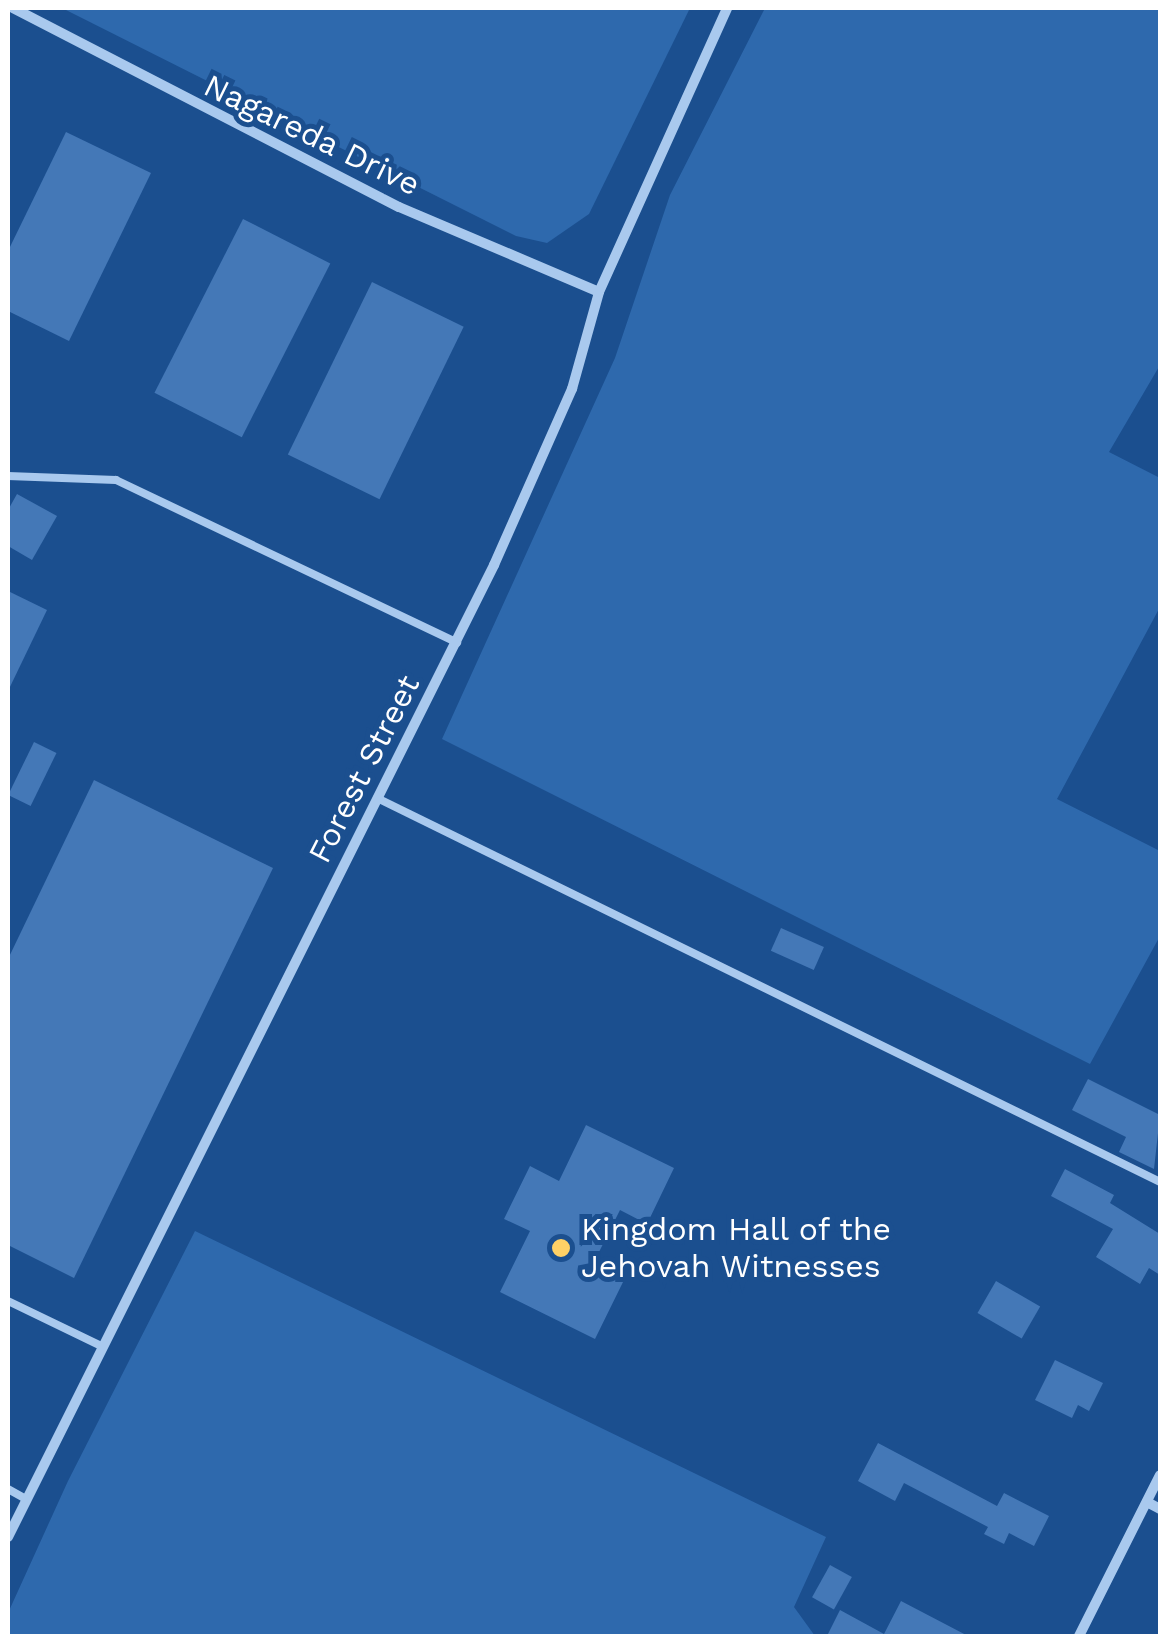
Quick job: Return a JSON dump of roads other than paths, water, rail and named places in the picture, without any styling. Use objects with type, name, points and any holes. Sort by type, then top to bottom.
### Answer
[{"type":"street","name":"Nagareda Drive","points":[[13,8],[381,198],[599,292]]},
{"type":"street","name":"Forest Street","points":[[8,1537],[99,1345],[457,643],[572,389],[599,292],[727,8]]},
{"type":"street","points":[[1079,1636],[1160,1475]]},
{"type":"street","points":[[1146,1502],[1160,1508]]},
{"type":"lane","points":[[8,476],[116,480],[457,643]]},
{"type":"lane","points":[[377,798],[1160,1182]]},
{"type":"lane","points":[[8,1301],[99,1345]]},
{"type":"lane","points":[[8,1489],[26,1499]]},
{"type":"place","name":"Kingdom Hall of the Jehovah Witnesses","points":[[561,1248]]}]
